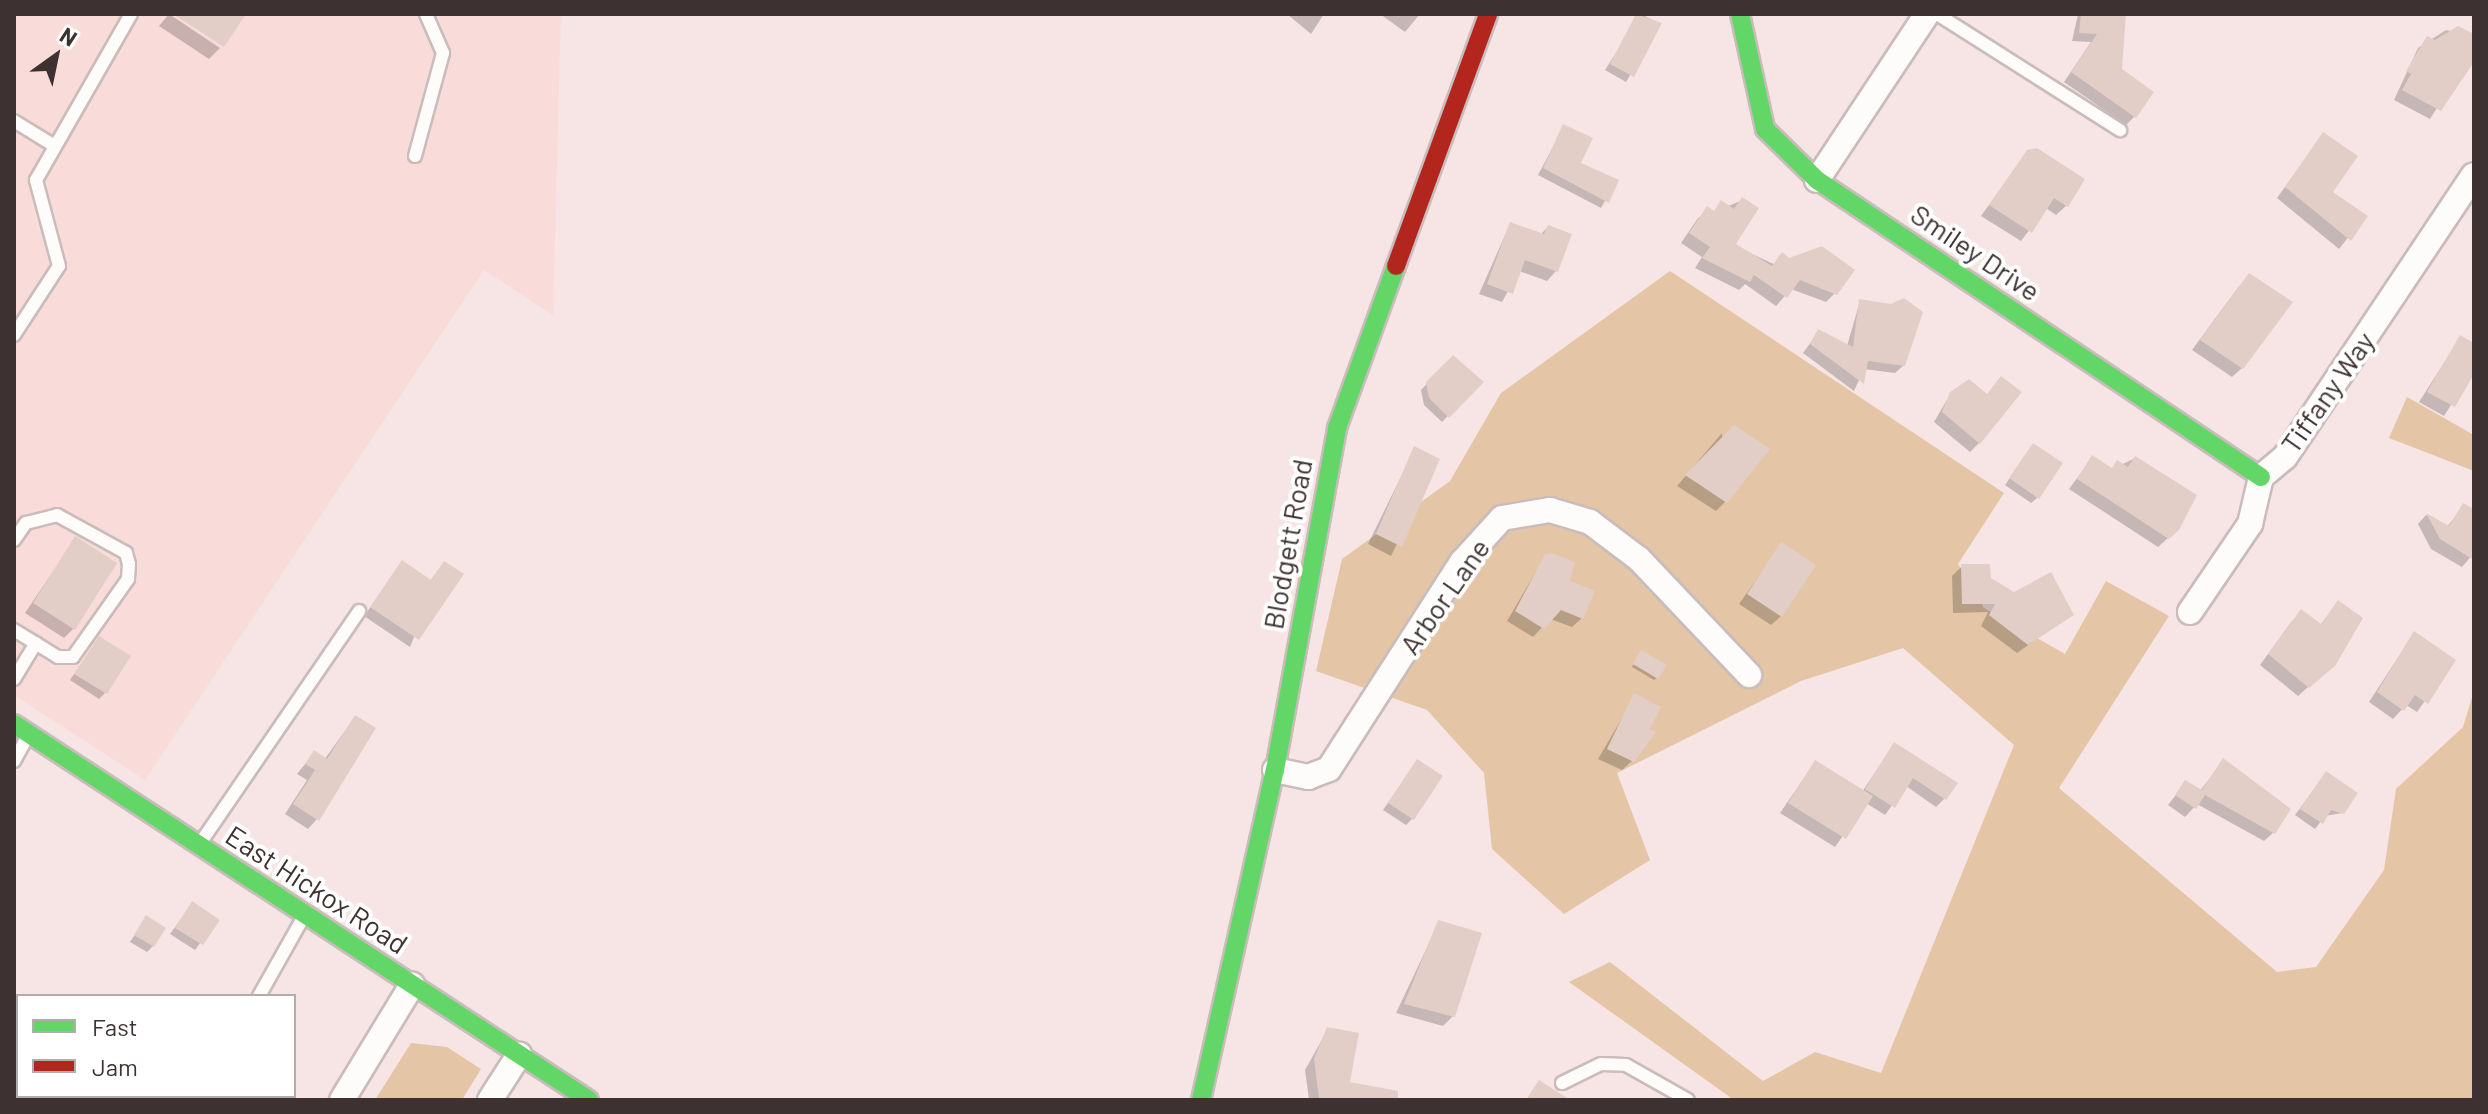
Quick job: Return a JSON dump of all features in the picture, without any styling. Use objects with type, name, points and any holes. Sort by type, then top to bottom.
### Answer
[{"type":"street","name":"Blodgett Road","points":[[1201,1100],[1275,770],[1337,428],[1488,14]]},
{"type":"street","name":"Smiley Drive","points":[[1740,14],[1765,129],[1817,180],[2261,477]]},
{"type":"street","points":[[1817,180],[1927,14]]},
{"type":"street","name":"Tiffany Way","points":[[2190,612],[2250,524],[2261,477],[2285,457],[2474,175]]},
{"type":"street","name":"Arbor Lane","points":[[1275,770],[1308,777],[1329,769],[1462,562],[1502,518],[1550,510],[1590,522],[1639,559],[1749,675]]},
{"type":"street","name":"East Hickox Road","points":[[22,729],[589,1100]]},
{"type":"street","points":[[342,1100],[412,985]]},
{"type":"street","points":[[490,1100],[519,1055]]},
{"type":"lane","points":[[14,335],[59,266],[36,180],[53,145],[131,14]]},
{"type":"lane","points":[[415,156],[443,53],[426,14]]},
{"type":"lane","points":[[1937,14],[2120,130]]},
{"type":"lane","points":[[14,121],[53,145]]},
{"type":"lane","points":[[14,540],[26,523],[57,515],[126,553],[129,564],[128,579],[78,653],[62,659],[14,630]]},
{"type":"lane","points":[[199,845],[359,611]]},
{"type":"lane","points":[[14,679],[36,643]]},
{"type":"lane","points":[[14,761],[22,729]]},
{"type":"lane","points":[[260,994],[305,915]]},
{"type":"lane","points":[[1562,1083],[1601,1064],[1626,1065],[1688,1100]]},
{"type":"shaded area","points":[[14,14],[561,14],[553,315],[484,270],[145,780],[14,695]]},
{"type":"shaded area","points":[[1670,271],[2004,493],[1958,564],[1984,608],[2065,654],[2106,581],[2169,616],[2059,788],[2277,972],[2316,967],[2384,870],[2396,789],[2463,727],[2474,691],[2474,1100],[1734,1100],[1569,982],[1610,962],[1763,1081],[1815,1052],[1881,1073],[2014,745],[1903,648],[1801,681],[1617,773],[1650,860],[1564,914],[1492,849],[1484,773],[1427,710],[1316,671],[1342,559],[1450,481],[1501,393]]},
{"type":"shaded area","points":[[2407,397],[2474,435],[2474,471],[2389,438]]},
{"type":"shaded area","points":[[411,1043],[447,1047],[481,1069],[462,1100],[375,1100]]},
{"type":"building","points":[[173,14],[246,14],[224,47]]},
{"type":"building","points":[[1636,14],[1662,23],[1634,77],[1610,64]]},
{"type":"building","points":[[2081,14],[2126,14],[2122,69],[2154,92],[2136,118],[2071,72],[2097,34],[2079,33]]},
{"type":"building","points":[[2458,26],[2474,34],[2474,62],[2441,111],[2402,90],[2411,74],[2406,71],[2427,36],[2435,40]]},
{"type":"building","points":[[1563,124],[1593,138],[1581,163],[1619,180],[1609,203],[1543,168]]},
{"type":"building","points":[[2323,132],[2358,156],[2333,192],[2368,216],[2351,241],[2285,187]]},
{"type":"building","points":[[2037,148],[2085,179],[2068,207],[2054,198],[2032,233],[1989,205],[2027,150]]},
{"type":"building","points":[[1742,197],[1759,208],[1736,244],[1772,266],[1782,252],[1789,258],[1822,246],[1855,270],[1837,295],[1800,280],[1787,298],[1754,275],[1750,282],[1702,258],[1710,247],[1689,233],[1707,206],[1714,211],[1721,200],[1734,209]]},
{"type":"building","points":[[1510,222],[1544,234],[1548,225],[1572,234],[1558,272],[1525,260],[1513,294],[1487,284]]},
{"type":"building","points":[[2249,273],[2293,302],[2243,369],[2200,340]]},
{"type":"building","points":[[1904,298],[1923,312],[1905,366],[1868,361],[1864,384],[1810,344],[1818,329],[1853,347],[1859,299],[1891,304]]},
{"type":"building","points":[[2460,335],[2474,343],[2474,374],[2455,407],[2427,392]]},
{"type":"building","points":[[1453,355],[1484,382],[1449,418],[1429,398],[1426,382]]},
{"type":"building","points":[[2001,376],[2022,392],[1980,444],[1942,412],[1950,392],[1969,379],[1987,394]]},
{"type":"building","points":[[1734,425],[1770,449],[1727,503],[1685,475]]},
{"type":"building","points":[[2033,443],[2063,463],[2039,499],[2009,478]]},
{"type":"building","points":[[1414,446],[1440,459],[1402,547],[1376,534]]},
{"type":"building","points":[[2092,455],[2112,468],[2117,460],[2128,467],[2135,456],[2197,495],[2179,530],[2169,539],[2077,479]]},
{"type":"building","points":[[2463,503],[2474,509],[2474,560],[2440,539],[2426,513],[2449,526]]},
{"type":"building","points":[[75,536],[117,563],[75,630],[33,603]]},
{"type":"building","points":[[1781,542],[1816,565],[1782,617],[1747,594]]},
{"type":"building","points":[[1552,553],[1575,562],[1570,581],[1595,591],[1583,619],[1561,610],[1544,629],[1515,611],[1545,554]]},
{"type":"building","points":[[402,560],[431,580],[444,561],[464,574],[419,640],[370,607]]},
{"type":"building","points":[[1961,564],[1990,564],[1991,578],[2014,592],[2051,572],[2074,615],[2028,645],[1989,615],[1995,604],[1962,604]]},
{"type":"building","points":[[2338,600],[2363,618],[2335,666],[2309,688],[2268,654],[2301,609],[2321,624]]},
{"type":"building","points":[[2414,631],[2456,660],[2428,704],[2415,695],[2404,711],[2377,692]]},
{"type":"building","points":[[99,636],[131,656],[107,694],[74,674]]},
{"type":"building","points":[[1641,650],[1667,665],[1658,679],[1633,664]]},
{"type":"building","points":[[1634,693],[1661,707],[1650,729],[1656,732],[1634,762],[1607,749]]},
{"type":"building","points":[[355,715],[376,728],[319,821],[293,804],[315,770],[305,764],[314,750],[327,759]]},
{"type":"building","points":[[1894,742],[1958,783],[1946,800],[1913,778],[1895,808],[1865,789]]},
{"type":"building","points":[[2223,758],[2291,809],[2275,834],[2205,795],[2196,809],[2175,795],[2185,780],[2202,790]]},
{"type":"building","points":[[1417,759],[1443,776],[1414,820],[1388,803]]},
{"type":"building","points":[[1815,760],[1873,796],[1846,839],[1788,803]]},
{"type":"building","points":[[2326,771],[2358,793],[2344,814],[2331,810],[2323,824],[2300,809]]},
{"type":"building","points":[[192,901],[220,920],[203,945],[175,928]]},
{"type":"building","points":[[146,915],[166,928],[154,947],[134,935]]},
{"type":"building","points":[[1438,920],[1482,933],[1455,1017],[1404,1004]]},
{"type":"building","points":[[1327,1027],[1359,1033],[1350,1082],[1398,1091],[1398,1100],[1319,1098],[1314,1059]]},
{"type":"building","points":[[1539,1080],[1570,1100],[1526,1100]]},
{"type":"traffic: fast","points":[[1740,14],[1765,129],[1817,180],[2261,477]]},
{"type":"traffic: fast","points":[[1201,1100],[1275,770],[1337,428],[1396,266]]},
{"type":"traffic: fast","points":[[14,724],[589,1100]]},
{"type":"traffic: jam","points":[[1396,266],[1488,14]]}]
